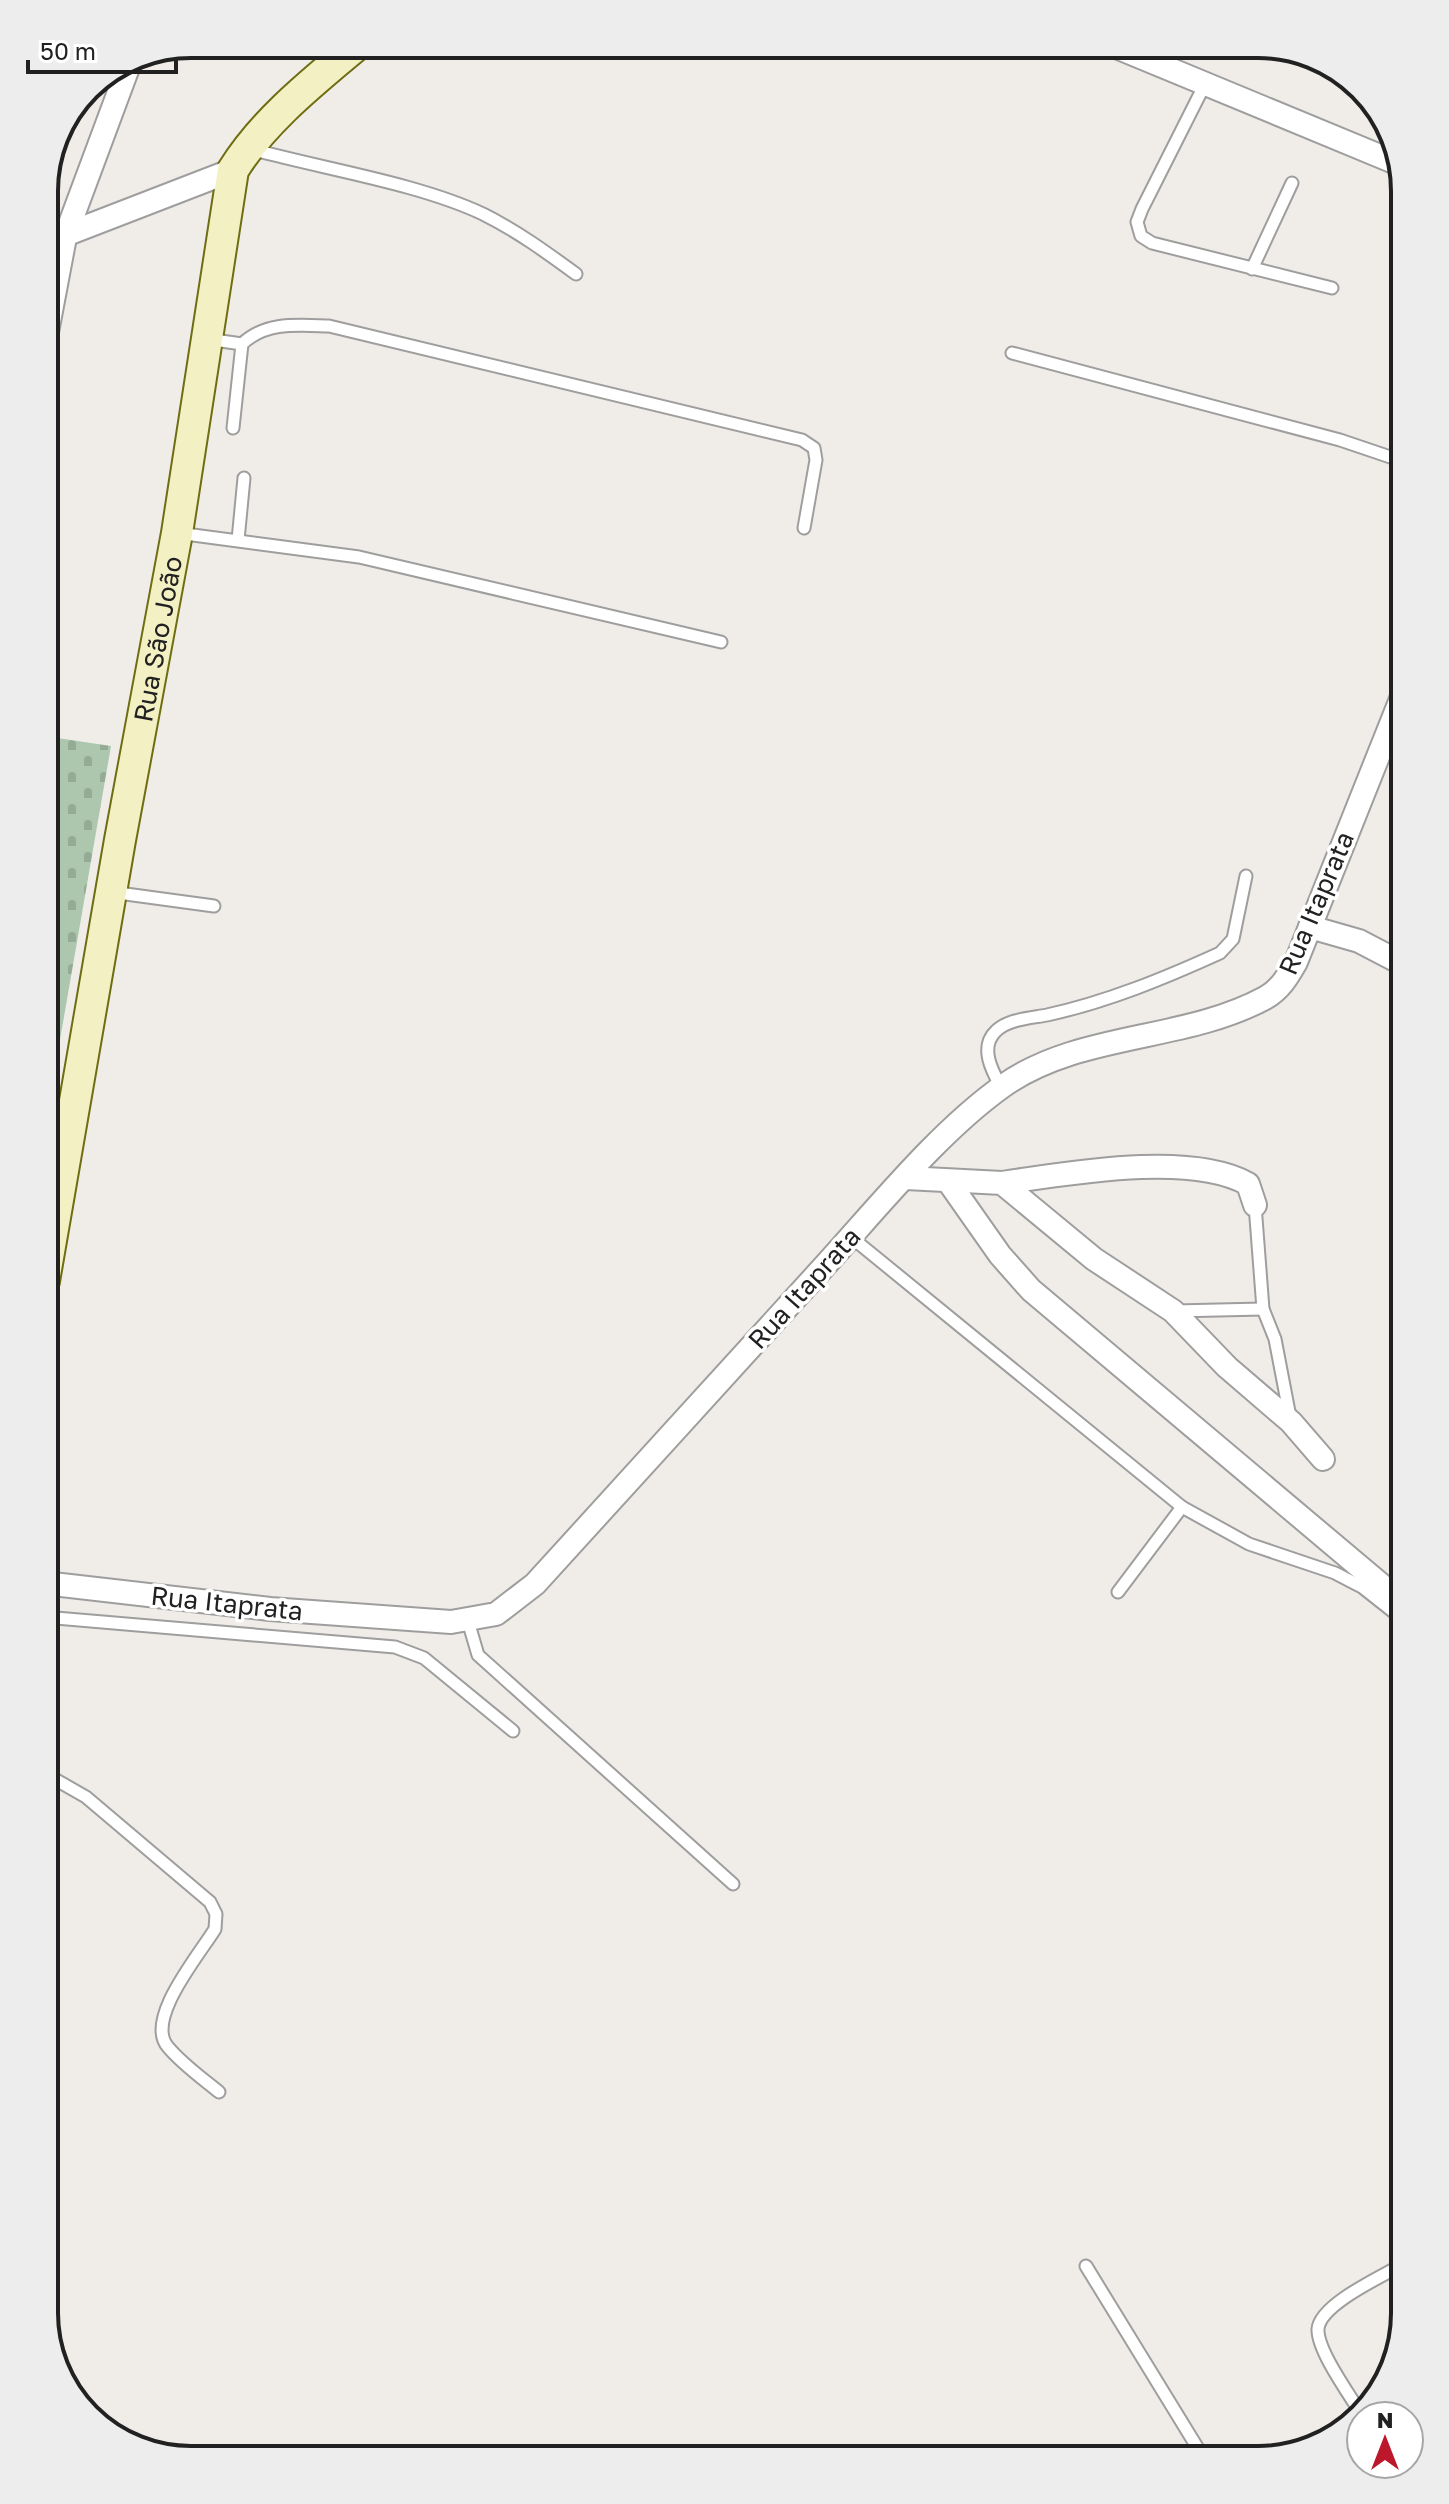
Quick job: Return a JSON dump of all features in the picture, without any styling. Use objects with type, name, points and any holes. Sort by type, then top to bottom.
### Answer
[{"type":"street","points":[[58,238],[240,159],[309,86],[342,58]]},
{"type":"street","points":[[1143,58],[1387,159]]},
{"type":"street","points":[[58,231],[124,77]]},
{"type":"street","name":"Rua São João","points":[[58,1200],[240,159]]},
{"type":"street","name":"Rua Itaprata","points":[[58,1585],[285,1610],[468,1621],[496,1614],[535,1584],[906,1178],[1001,1087],[1034,1066],[1216,1016],[1267,997],[1290,973],[1391,724]]},
{"type":"street","points":[[1310,927],[1359,941],[1391,958]]},
{"type":"street","points":[[906,1178],[1002,1183],[1105,1170],[1194,1169],[1248,1184],[1255,1205]]},
{"type":"street","points":[[948,1181],[1000,1255],[1031,1290],[1391,1593]]},
{"type":"street","points":[[1002,1183],[1094,1259],[1173,1311],[1227,1367],[1291,1422],[1323,1459]]},
{"type":"lane","points":[[1205,84],[1137,222],[1141,236],[1152,243],[1332,288]]},
{"type":"lane","points":[[240,159],[396,186],[479,213],[522,235],[576,274]]},
{"type":"lane","points":[[1252,269],[1292,183]]},
{"type":"lane","points":[[207,339],[242,344],[260,330],[276,326],[329,326],[802,440],[814,448],[816,460],[804,528]]},
{"type":"lane","points":[[233,428],[242,344]]},
{"type":"lane","points":[[1012,353],[1340,440],[1391,457]]},
{"type":"lane","points":[[238,540],[244,478]]},
{"type":"lane","points":[[177,533],[359,557],[721,642]]},
{"type":"lane","points":[[1001,1087],[990,1069],[987,1049],[993,1033],[1006,1024],[1095,1003],[1220,953],[1233,939],[1246,876]]},
{"type":"lane","points":[[111,892],[214,906]]},
{"type":"lane","points":[[1255,1205],[1263,1309],[1275,1339],[1291,1422]]},
{"type":"lane","points":[[851,1237],[1182,1507],[1249,1544],[1335,1573],[1362,1587],[1391,1610]]},
{"type":"lane","points":[[1173,1311],[1263,1309]]},
{"type":"lane","points":[[1118,1592],[1182,1507]]},
{"type":"lane","points":[[58,1618],[395,1647],[424,1658],[513,1731]]},
{"type":"lane","points":[[468,1621],[478,1655],[733,1884]]},
{"type":"lane","points":[[58,1781],[86,1797],[210,1902],[216,1914],[215,1929],[163,2012],[159,2028],[166,2046],[219,2092]]},
{"type":"lane","points":[[1086,2266],[1196,2446]]},
{"type":"lane","points":[[1353,2400],[1325,2351],[1318,2330],[1326,2310],[1391,2271]]},
{"type":"green space","points":[[58,738],[111,746],[58,1051]]}]
